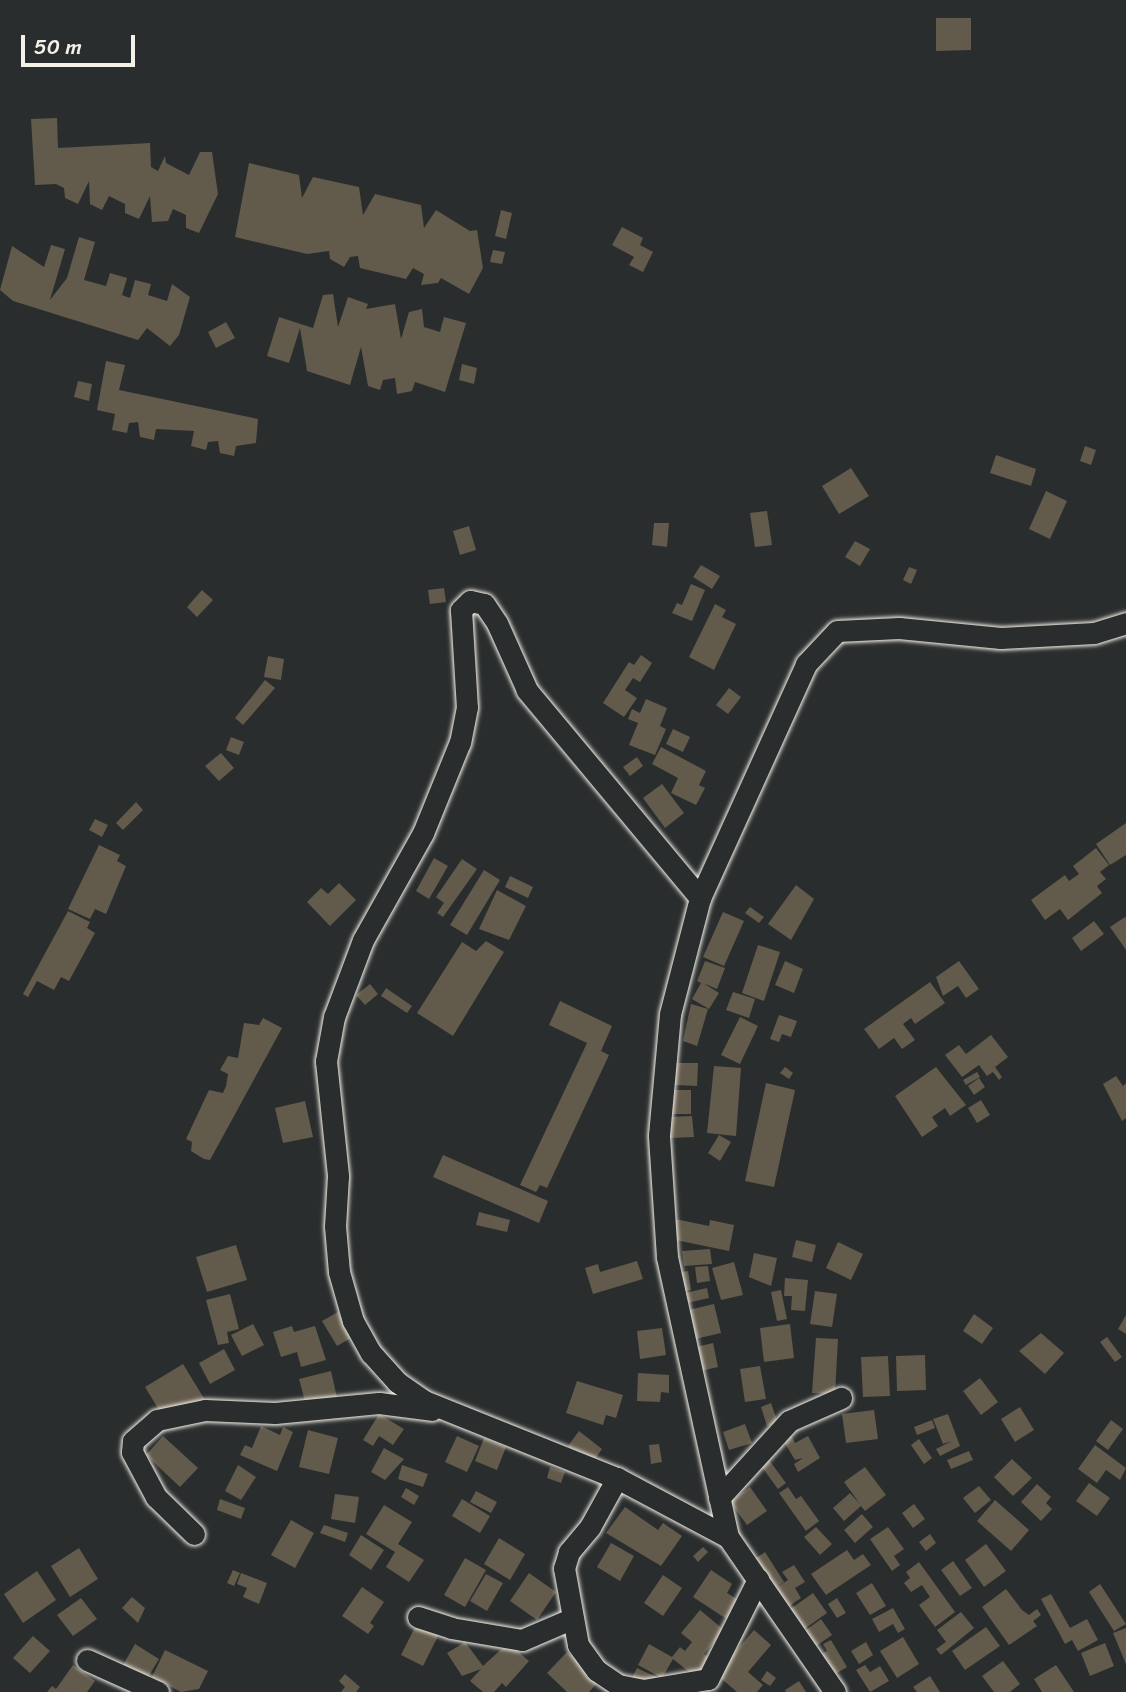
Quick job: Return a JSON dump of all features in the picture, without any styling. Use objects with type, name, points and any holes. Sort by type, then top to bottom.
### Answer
[{"type":"street","points":[[700,898],[527,690],[497,623],[484,604],[470,601],[461,610],[467,708],[460,742],[423,833],[363,940],[334,1017],[326,1061],[338,1175],[338,1260],[353,1321],[370,1353],[397,1382],[448,1412],[617,1478],[728,1537]]},
{"type":"street","points":[[835,1692],[728,1537],[667,1257],[659,1135],[670,1014],[700,898],[806,664],[838,631],[899,628],[1000,638],[1094,633],[1126,624]]},
{"type":"street","points":[[719,1498],[789,1421],[841,1398]]},
{"type":"street","points":[[194,1534],[156,1497],[132,1452],[133,1441],[157,1420],[205,1409],[275,1413],[379,1403],[448,1412]]},
{"type":"street","points":[[617,1478],[590,1527],[569,1552],[564,1568],[571,1619],[578,1645],[596,1670],[618,1685],[643,1690],[684,1681],[701,1682],[717,1665],[758,1579]]},
{"type":"street","points":[[418,1617],[451,1628],[522,1640],[571,1619]]},
{"type":"street","points":[[87,1660],[158,1692]]},
{"type":"building","points":[[936,18],[971,18],[971,50],[936,51]]},
{"type":"building","points":[[57,118],[58,148],[150,143],[151,167],[158,171],[165,156],[166,163],[189,175],[200,152],[212,152],[218,194],[199,233],[186,228],[186,215],[173,209],[168,221],[152,222],[150,196],[139,219],[125,213],[125,204],[109,196],[102,210],[90,204],[89,181],[78,204],[65,198],[64,188],[56,184],[35,185],[31,119]]},
{"type":"building","points":[[249,163],[299,175],[302,198],[313,177],[359,187],[363,215],[375,194],[421,205],[424,228],[436,210],[470,231],[477,230],[483,268],[469,294],[441,278],[438,283],[421,285],[424,274],[413,268],[406,279],[360,268],[358,256],[350,257],[344,267],[330,259],[329,251],[307,254],[235,237]]},
{"type":"building","points":[[501,210],[512,213],[506,239],[495,236]]},
{"type":"building","points":[[622,227],[643,238],[640,245],[653,252],[643,272],[629,265],[634,257],[612,245]]},
{"type":"building","points":[[79,237],[95,242],[84,280],[106,286],[110,273],[127,278],[122,295],[130,298],[135,280],[151,284],[148,295],[167,301],[172,284],[190,297],[179,335],[170,346],[147,328],[138,340],[13,301],[0,290],[12,246],[44,267],[51,245],[65,249],[50,300],[67,278]]},
{"type":"building","points":[[493,250],[505,252],[502,264],[490,262]]},
{"type":"building","points":[[333,294],[338,327],[348,297],[368,304],[366,309],[395,304],[401,339],[409,312],[422,309],[424,327],[440,332],[444,317],[466,323],[445,392],[415,382],[412,391],[397,394],[395,378],[383,380],[380,390],[368,386],[361,347],[350,385],[307,371],[300,328],[289,363],[267,356],[279,317],[313,328],[323,295]]},
{"type":"building","points":[[226,322],[235,338],[216,348],[208,332]]},
{"type":"building","points":[[106,361],[125,365],[119,390],[258,419],[256,443],[236,446],[234,456],[220,453],[218,441],[208,442],[206,450],[191,446],[194,431],[156,429],[154,440],[140,437],[138,422],[129,423],[127,433],[112,430],[115,414],[97,410]]},
{"type":"building","points":[[462,364],[477,368],[474,384],[459,380]]},
{"type":"building","points":[[78,381],[92,384],[89,401],[74,397]]},
{"type":"building","points":[[1085,446],[1096,450],[1091,465],[1080,461]]},
{"type":"building","points":[[996,455],[1036,469],[1031,486],[990,473]]},
{"type":"building","points":[[851,468],[869,496],[839,514],[822,486]]},
{"type":"building","points":[[1046,491],[1067,501],[1050,539],[1029,529]]},
{"type":"building","points":[[767,511],[772,545],[755,547],[750,513]]},
{"type":"building","points":[[654,523],[669,523],[667,547],[652,545]]},
{"type":"building","points":[[469,526],[476,550],[460,555],[453,531]]},
{"type":"building","points":[[855,541],[870,549],[860,566],[845,557]]},
{"type":"building","points":[[701,565],[720,576],[712,589],[693,577]]},
{"type":"building","points":[[909,567],[917,570],[911,584],[903,580]]},
{"type":"building","points":[[691,584],[705,590],[692,621],[672,613],[677,603],[682,605]]},
{"type":"building","points":[[444,588],[446,602],[430,604],[428,590]]},
{"type":"building","points":[[202,590],[213,600],[197,617],[187,607]]},
{"type":"building","points":[[715,604],[726,610],[722,617],[736,624],[714,670],[689,657]]},
{"type":"building","points":[[641,655],[652,663],[640,682],[633,678],[625,690],[637,698],[624,717],[603,703],[629,662],[634,665]]},
{"type":"building","points":[[268,656],[284,659],[281,680],[264,677]]},
{"type":"building","points":[[265,680],[275,688],[243,725],[235,718]]},
{"type":"building","points":[[729,688],[741,697],[728,714],[716,705]]},
{"type":"building","points":[[646,699],[667,708],[660,726],[666,729],[655,755],[629,745],[638,723],[628,719],[632,709],[640,713]]},
{"type":"building","points":[[673,729],[690,737],[683,752],[666,744]]},
{"type":"building","points":[[231,737],[244,742],[239,755],[226,750]]},
{"type":"building","points":[[661,747],[706,771],[699,785],[705,788],[696,805],[671,793],[678,778],[652,764]]},
{"type":"building","points":[[221,753],[234,768],[219,781],[205,766]]},
{"type":"building","points":[[637,757],[643,766],[630,776],[623,767]]},
{"type":"building","points":[[662,784],[684,813],[665,828],[643,798]]},
{"type":"building","points":[[136,802],[143,810],[123,830],[116,823]]},
{"type":"building","points":[[95,819],[108,825],[102,837],[89,830]]},
{"type":"building","points":[[1126,823],[1126,855],[1110,865],[1096,844]]},
{"type":"building","points":[[99,845],[120,855],[117,861],[126,866],[106,914],[95,909],[90,919],[68,909]]},
{"type":"building","points":[[1096,848],[1109,865],[1100,872],[1106,879],[1097,886],[1102,893],[1068,920],[1060,909],[1045,920],[1031,900],[1065,875],[1069,881],[1079,874],[1073,866]]},
{"type":"building","points":[[434,858],[448,866],[429,899],[416,891]]},
{"type":"building","points":[[462,859],[477,869],[443,917],[437,913],[444,903],[436,897]]},
{"type":"building","points":[[484,870],[500,880],[467,935],[450,925]]},
{"type":"building","points":[[510,876],[533,887],[528,898],[505,887]]},
{"type":"building","points":[[339,883],[356,900],[330,926],[307,902],[321,888],[328,894]]},
{"type":"building","points":[[796,885],[814,899],[791,940],[768,924]]},
{"type":"building","points":[[497,890],[526,906],[509,940],[479,929]]},
{"type":"building","points":[[750,907],[764,917],[759,923],[745,913]]},
{"type":"building","points":[[68,911],[90,922],[87,928],[95,933],[69,981],[61,977],[54,990],[37,981],[28,997],[23,994]]},
{"type":"building","points":[[723,912],[744,921],[724,966],[703,957]]},
{"type":"building","points":[[1126,918],[1126,950],[1110,927]]},
{"type":"building","points":[[1094,921],[1104,934],[1081,951],[1072,938]]},
{"type":"building","points":[[486,941],[504,952],[453,1036],[417,1013],[462,942],[476,951]]},
{"type":"building","points":[[758,945],[780,952],[764,1001],[742,993]]},
{"type":"building","points":[[705,961],[725,968],[717,989],[703,983],[719,993],[709,1009],[692,999],[701,983],[697,981]]},
{"type":"building","points":[[785,961],[803,969],[794,993],[775,985]]},
{"type":"building","points":[[959,961],[979,989],[966,998],[958,986],[943,996],[936,977]]},
{"type":"building","points":[[930,982],[945,1003],[915,1024],[911,1018],[903,1024],[915,1040],[902,1049],[894,1038],[879,1049],[864,1029]]},
{"type":"building","points":[[370,984],[378,994],[365,1005],[356,995]]},
{"type":"building","points":[[386,988],[412,1006],[407,1013],[381,996]]},
{"type":"building","points":[[733,992],[755,999],[749,1018],[726,1010]]},
{"type":"building","points":[[560,1001],[612,1026],[601,1051],[609,1055],[547,1188],[540,1185],[536,1192],[520,1185],[587,1043],[549,1025]]},
{"type":"building","points":[[691,1004],[708,1009],[697,1046],[683,1041]]},
{"type":"building","points":[[779,1015],[797,1021],[791,1037],[782,1034],[779,1042],[770,1039]]},
{"type":"building","points":[[740,1017],[758,1026],[740,1064],[721,1055]]},
{"type":"building","points":[[263,1018],[282,1028],[210,1160],[204,1159],[191,1151],[192,1142],[186,1139],[209,1090],[223,1093],[228,1074],[220,1070],[228,1056],[238,1058],[244,1023],[259,1025]]},
{"type":"building","points":[[991,1035],[1008,1057],[995,1067],[1002,1077],[999,1080],[993,1072],[987,1076],[979,1065],[962,1077],[945,1055],[959,1045],[966,1054]]},
{"type":"building","points":[[676,1063],[698,1063],[697,1086],[675,1085]]},
{"type":"building","points":[[714,1066],[741,1068],[736,1136],[707,1133]]},
{"type":"building","points":[[785,1067],[793,1073],[789,1079],[780,1073]]},
{"type":"building","points":[[936,1067],[966,1105],[950,1116],[945,1108],[932,1117],[938,1126],[922,1137],[895,1096]]},
{"type":"building","points":[[977,1072],[980,1077],[966,1085],[963,1080]]},
{"type":"building","points":[[1116,1076],[1123,1086],[1126,1083],[1126,1118],[1122,1121],[1103,1084]]},
{"type":"building","points":[[979,1078],[985,1087],[974,1095],[968,1086]]},
{"type":"building","points":[[766,1083],[795,1090],[774,1187],[745,1181]]},
{"type":"building","points":[[672,1090],[691,1090],[691,1114],[672,1114]]},
{"type":"building","points":[[981,1100],[990,1115],[977,1123],[968,1108]]},
{"type":"building","points":[[305,1101],[313,1137],[283,1143],[275,1108]]},
{"type":"building","points":[[692,1116],[694,1137],[670,1138],[669,1117]]},
{"type":"building","points":[[719,1135],[731,1142],[720,1161],[708,1153]]},
{"type":"building","points":[[443,1155],[548,1201],[539,1223],[433,1177]]},
{"type":"building","points":[[479,1212],[510,1220],[507,1232],[476,1225]]},
{"type":"building","points":[[675,1219],[709,1226],[710,1220],[734,1225],[729,1251],[671,1239]]},
{"type":"building","points":[[796,1240],[816,1245],[812,1262],[792,1257]]},
{"type":"building","points":[[838,1242],[863,1254],[851,1280],[826,1268]]},
{"type":"building","points":[[236,1245],[247,1280],[207,1292],[196,1257]]},
{"type":"building","points":[[710,1249],[712,1264],[684,1266],[682,1251]]},
{"type":"building","points":[[754,1253],[777,1258],[771,1286],[749,1277]]},
{"type":"building","points":[[637,1261],[643,1279],[593,1294],[585,1268],[598,1264],[600,1272]]},
{"type":"building","points":[[734,1262],[743,1295],[721,1300],[712,1268]]},
{"type":"building","points":[[708,1266],[710,1281],[697,1283],[695,1267]]},
{"type":"building","points":[[688,1271],[691,1290],[680,1292],[677,1273]]},
{"type":"building","points":[[785,1278],[808,1280],[805,1311],[791,1310],[792,1296],[784,1296]]},
{"type":"building","points":[[707,1288],[709,1298],[687,1303],[685,1293]]},
{"type":"building","points":[[781,1290],[787,1319],[777,1321],[771,1292]]},
{"type":"building","points":[[815,1291],[837,1294],[832,1327],[810,1324]]},
{"type":"building","points":[[230,1294],[239,1329],[227,1332],[229,1343],[218,1345],[206,1300]]},
{"type":"building","points":[[714,1304],[721,1333],[691,1340],[684,1311]]},
{"type":"building","points":[[338,1312],[353,1337],[337,1346],[322,1321]]},
{"type":"building","points":[[974,1314],[993,1328],[982,1344],[963,1331]]},
{"type":"building","points":[[1126,1315],[1126,1334],[1118,1329]]},
{"type":"building","points":[[253,1324],[264,1345],[242,1356],[231,1335]]},
{"type":"building","points":[[790,1324],[794,1358],[764,1362],[760,1328]]},
{"type":"building","points":[[292,1326],[294,1332],[315,1326],[326,1360],[301,1367],[297,1352],[281,1357],[273,1332]]},
{"type":"building","points":[[662,1328],[666,1355],[640,1359],[637,1331]]},
{"type":"building","points":[[1041,1333],[1064,1353],[1045,1374],[1019,1351]]},
{"type":"building","points":[[1107,1337],[1122,1357],[1115,1362],[1100,1342]]},
{"type":"building","points":[[816,1338],[838,1339],[835,1394],[812,1393]]},
{"type":"building","points":[[713,1343],[718,1367],[701,1371],[696,1347]]},
{"type":"building","points":[[224,1349],[235,1370],[210,1384],[199,1363]]},
{"type":"building","points":[[925,1355],[926,1390],[897,1391],[896,1356]]},
{"type":"building","points":[[888,1356],[890,1396],[863,1397],[861,1357]]},
{"type":"building","points":[[183,1364],[205,1400],[167,1423],[145,1387]]},
{"type":"building","points":[[760,1366],[766,1399],[745,1402],[740,1369]]},
{"type":"building","points":[[331,1371],[338,1402],[307,1409],[299,1379]]},
{"type":"building","points":[[638,1373],[669,1375],[669,1393],[661,1392],[660,1402],[637,1401]]},
{"type":"building","points":[[980,1378],[998,1402],[981,1415],[963,1391]]},
{"type":"building","points":[[577,1381],[623,1395],[616,1418],[606,1415],[603,1425],[566,1413]]},
{"type":"building","points":[[771,1403],[778,1423],[767,1426],[761,1407]]},
{"type":"building","points":[[1020,1407],[1034,1430],[1015,1442],[1001,1419]]},
{"type":"building","points":[[874,1410],[878,1439],[846,1443],[842,1414]]},
{"type":"building","points":[[379,1414],[404,1429],[393,1445],[379,1436],[373,1446],[363,1440]]},
{"type":"building","points":[[948,1414],[960,1446],[940,1456],[936,1449],[952,1441],[943,1444],[933,1419]]},
{"type":"building","points":[[932,1420],[935,1428],[917,1435],[914,1427]]},
{"type":"building","points":[[1111,1420],[1123,1429],[1108,1450],[1096,1441]]},
{"type":"building","points":[[745,1424],[752,1443],[729,1450],[723,1432]]},
{"type":"building","points":[[261,1426],[280,1435],[283,1427],[293,1432],[277,1471],[240,1455],[245,1445],[252,1448]]},
{"type":"building","points":[[308,1430],[338,1438],[329,1474],[299,1467]]},
{"type":"building","points":[[579,1431],[602,1449],[592,1463],[568,1446]]},
{"type":"building","points":[[791,1435],[795,1443],[808,1436],[820,1458],[798,1472],[794,1464],[803,1458],[795,1460],[783,1440]]},
{"type":"building","points":[[163,1436],[198,1468],[180,1487],[146,1455]]},
{"type":"building","points":[[457,1436],[479,1446],[467,1472],[445,1462]]},
{"type":"building","points":[[484,1438],[506,1447],[497,1470],[475,1461]]},
{"type":"building","points":[[919,1439],[932,1458],[924,1464],[911,1445]]},
{"type":"building","points":[[659,1444],[662,1462],[651,1464],[649,1445]]},
{"type":"building","points":[[1095,1445],[1126,1468],[1120,1480],[1106,1470],[1097,1483],[1078,1469]]},
{"type":"building","points":[[384,1448],[404,1459],[385,1480],[371,1472]]},
{"type":"building","points":[[969,1451],[973,1460],[951,1469],[947,1460]]},
{"type":"building","points":[[1012,1459],[1032,1478],[1013,1496],[994,1477]]},
{"type":"building","points":[[769,1460],[786,1483],[778,1489],[761,1466]]},
{"type":"building","points":[[238,1465],[256,1477],[241,1500],[225,1491]]},
{"type":"building","points":[[402,1465],[428,1474],[423,1487],[398,1479]]},
{"type":"building","points":[[550,1467],[565,1472],[561,1483],[547,1478]]},
{"type":"building","points":[[865,1467],[886,1495],[865,1511],[861,1506],[844,1521],[833,1508],[850,1493],[860,1504],[844,1482]]},
{"type":"building","points":[[1089,1483],[1110,1498],[1097,1516],[1076,1501]]},
{"type":"building","points":[[1037,1484],[1051,1497],[1046,1503],[1052,1509],[1041,1521],[1021,1502]]},
{"type":"building","points":[[979,1486],[991,1500],[975,1513],[963,1498]]},
{"type":"building","points":[[750,1487],[767,1511],[747,1525],[730,1502]]},
{"type":"building","points":[[788,1487],[796,1499],[801,1496],[819,1521],[806,1531],[779,1493]]},
{"type":"building","points":[[406,1488],[419,1496],[414,1505],[401,1497]]},
{"type":"building","points":[[476,1491],[497,1502],[491,1513],[470,1502]]},
{"type":"building","points":[[335,1494],[359,1497],[355,1523],[331,1519]]},
{"type":"building","points":[[220,1499],[245,1508],[241,1519],[217,1510]]},
{"type":"building","points":[[462,1499],[490,1516],[480,1533],[452,1516]]},
{"type":"building","points":[[995,1500],[1029,1530],[1011,1551],[977,1521]]},
{"type":"building","points":[[914,1504],[925,1519],[913,1528],[902,1513]]},
{"type":"building","points":[[384,1505],[412,1522],[398,1544],[424,1560],[409,1582],[386,1567],[395,1552],[366,1534]]},
{"type":"building","points":[[625,1507],[658,1530],[663,1523],[682,1536],[661,1566],[606,1533]]},
{"type":"building","points":[[862,1514],[873,1527],[855,1543],[844,1530]]},
{"type":"building","points":[[291,1520],[314,1533],[295,1568],[271,1555]]},
{"type":"building","points":[[324,1525],[348,1533],[345,1542],[320,1533]]},
{"type":"building","points":[[816,1527],[832,1544],[820,1555],[804,1537]]},
{"type":"building","points":[[888,1527],[904,1549],[894,1556],[900,1565],[892,1571],[870,1539]]},
{"type":"building","points":[[930,1534],[936,1543],[926,1551],[919,1542]]},
{"type":"building","points":[[361,1535],[384,1550],[371,1570],[349,1555]]},
{"type":"building","points":[[499,1538],[525,1554],[510,1580],[484,1564]]},
{"type":"building","points":[[611,1543],[634,1556],[620,1581],[597,1567]]},
{"type":"building","points":[[986,1544],[1006,1571],[984,1587],[965,1560]]},
{"type":"building","points":[[703,1547],[708,1552],[698,1562],[693,1556]]},
{"type":"building","points":[[79,1548],[98,1579],[70,1597],[51,1566]]},
{"type":"building","points":[[847,1550],[854,1560],[863,1554],[871,1565],[826,1595],[811,1574]]},
{"type":"building","points":[[765,1552],[784,1582],[775,1588],[788,1580],[782,1572],[794,1565],[805,1582],[795,1588],[801,1598],[782,1611],[750,1562]]},
{"type":"building","points":[[465,1558],[486,1570],[465,1607],[444,1595]]},
{"type":"building","points":[[953,1561],[972,1588],[960,1596],[941,1570]]},
{"type":"building","points":[[919,1562],[955,1612],[935,1627],[919,1605],[930,1597],[922,1585],[911,1592],[904,1583],[910,1578],[906,1572]]},
{"type":"building","points":[[233,1570],[240,1573],[234,1586],[227,1583]]},
{"type":"building","points":[[711,1570],[732,1584],[727,1593],[740,1601],[728,1620],[693,1597]]},
{"type":"building","points":[[37,1571],[56,1600],[23,1623],[4,1594]]},
{"type":"building","points":[[241,1573],[267,1583],[259,1604],[243,1597],[247,1588],[237,1584]]},
{"type":"building","points":[[529,1573],[556,1592],[537,1620],[510,1601]]},
{"type":"building","points":[[486,1574],[503,1583],[487,1611],[470,1601]]},
{"type":"building","points":[[663,1575],[682,1588],[663,1616],[644,1603]]},
{"type":"building","points":[[872,1583],[886,1606],[870,1615],[856,1593]]},
{"type":"building","points":[[1100,1584],[1126,1624],[1114,1631],[1089,1592]]},
{"type":"building","points":[[362,1587],[384,1602],[370,1623],[374,1626],[368,1634],[342,1616]]},
{"type":"building","points":[[1006,1589],[1022,1610],[1029,1615],[1037,1609],[1041,1615],[1033,1621],[1037,1626],[1009,1645],[982,1607]]},
{"type":"building","points":[[813,1593],[827,1613],[796,1635],[782,1615]]},
{"type":"building","points":[[1051,1594],[1070,1628],[1087,1619],[1098,1640],[1078,1651],[1072,1640],[1065,1644],[1041,1599]]},
{"type":"building","points":[[132,1597],[145,1608],[138,1623],[122,1608]]},
{"type":"building","points":[[81,1598],[97,1619],[73,1636],[57,1615]]},
{"type":"building","points":[[837,1598],[846,1613],[837,1618],[828,1604]]},
{"type":"building","points":[[893,1608],[905,1629],[898,1633],[893,1624],[879,1632],[872,1619]]},
{"type":"building","points":[[700,1610],[724,1630],[704,1654],[713,1661],[698,1679],[673,1659],[662,1678],[638,1665],[649,1644],[672,1657],[680,1647],[685,1651],[692,1642],[681,1633]]},
{"type":"building","points":[[961,1612],[974,1628],[941,1655],[936,1649],[946,1642],[937,1630]]},
{"type":"building","points":[[821,1619],[832,1635],[809,1651],[798,1636]]},
{"type":"building","points":[[417,1623],[439,1634],[423,1666],[401,1655]]},
{"type":"building","points":[[986,1627],[1000,1646],[965,1670],[952,1651]]},
{"type":"building","points":[[1126,1628],[1126,1664],[1113,1633]]},
{"type":"building","points":[[754,1630],[771,1645],[748,1672],[763,1685],[757,1692],[737,1692],[716,1674]]},
{"type":"building","points":[[33,1636],[50,1651],[30,1673],[13,1658]]},
{"type":"building","points":[[903,1637],[919,1664],[897,1678],[880,1651]]},
{"type":"building","points":[[831,1640],[847,1667],[827,1679],[815,1658],[827,1651],[823,1644]]},
{"type":"building","points":[[465,1642],[483,1666],[508,1643],[529,1661],[506,1687],[502,1683],[494,1692],[483,1692],[470,1681],[481,1669],[462,1676],[447,1653]]},
{"type":"building","points":[[866,1642],[873,1655],[859,1664],[851,1651]]},
{"type":"building","points":[[1105,1643],[1114,1666],[1090,1676],[1081,1653]]},
{"type":"building","points":[[135,1644],[159,1659],[147,1679],[123,1665]]},
{"type":"building","points":[[165,1650],[208,1671],[199,1689],[181,1692],[152,1677]]},
{"type":"building","points":[[567,1652],[599,1681],[589,1692],[567,1692],[547,1673]]},
{"type":"building","points":[[1003,1661],[1020,1684],[1010,1692],[994,1692],[982,1676]]},
{"type":"building","points":[[73,1665],[95,1681],[87,1692],[47,1692],[52,1686],[56,1689]]},
{"type":"building","points":[[865,1665],[870,1672],[880,1666],[889,1681],[870,1692],[856,1670]]},
{"type":"building","points":[[1056,1665],[1074,1692],[1042,1692],[1034,1679]]},
{"type":"building","points":[[637,1668],[658,1678],[629,1683]]},
{"type":"building","points":[[767,1671],[776,1678],[770,1686],[761,1680]]},
{"type":"building","points":[[345,1674],[360,1687],[356,1692],[341,1692],[345,1687],[339,1681]]},
{"type":"building","points":[[930,1676],[940,1692],[917,1692],[913,1687]]},
{"type":"building","points":[[799,1681],[806,1692],[786,1692],[785,1690]]}]
